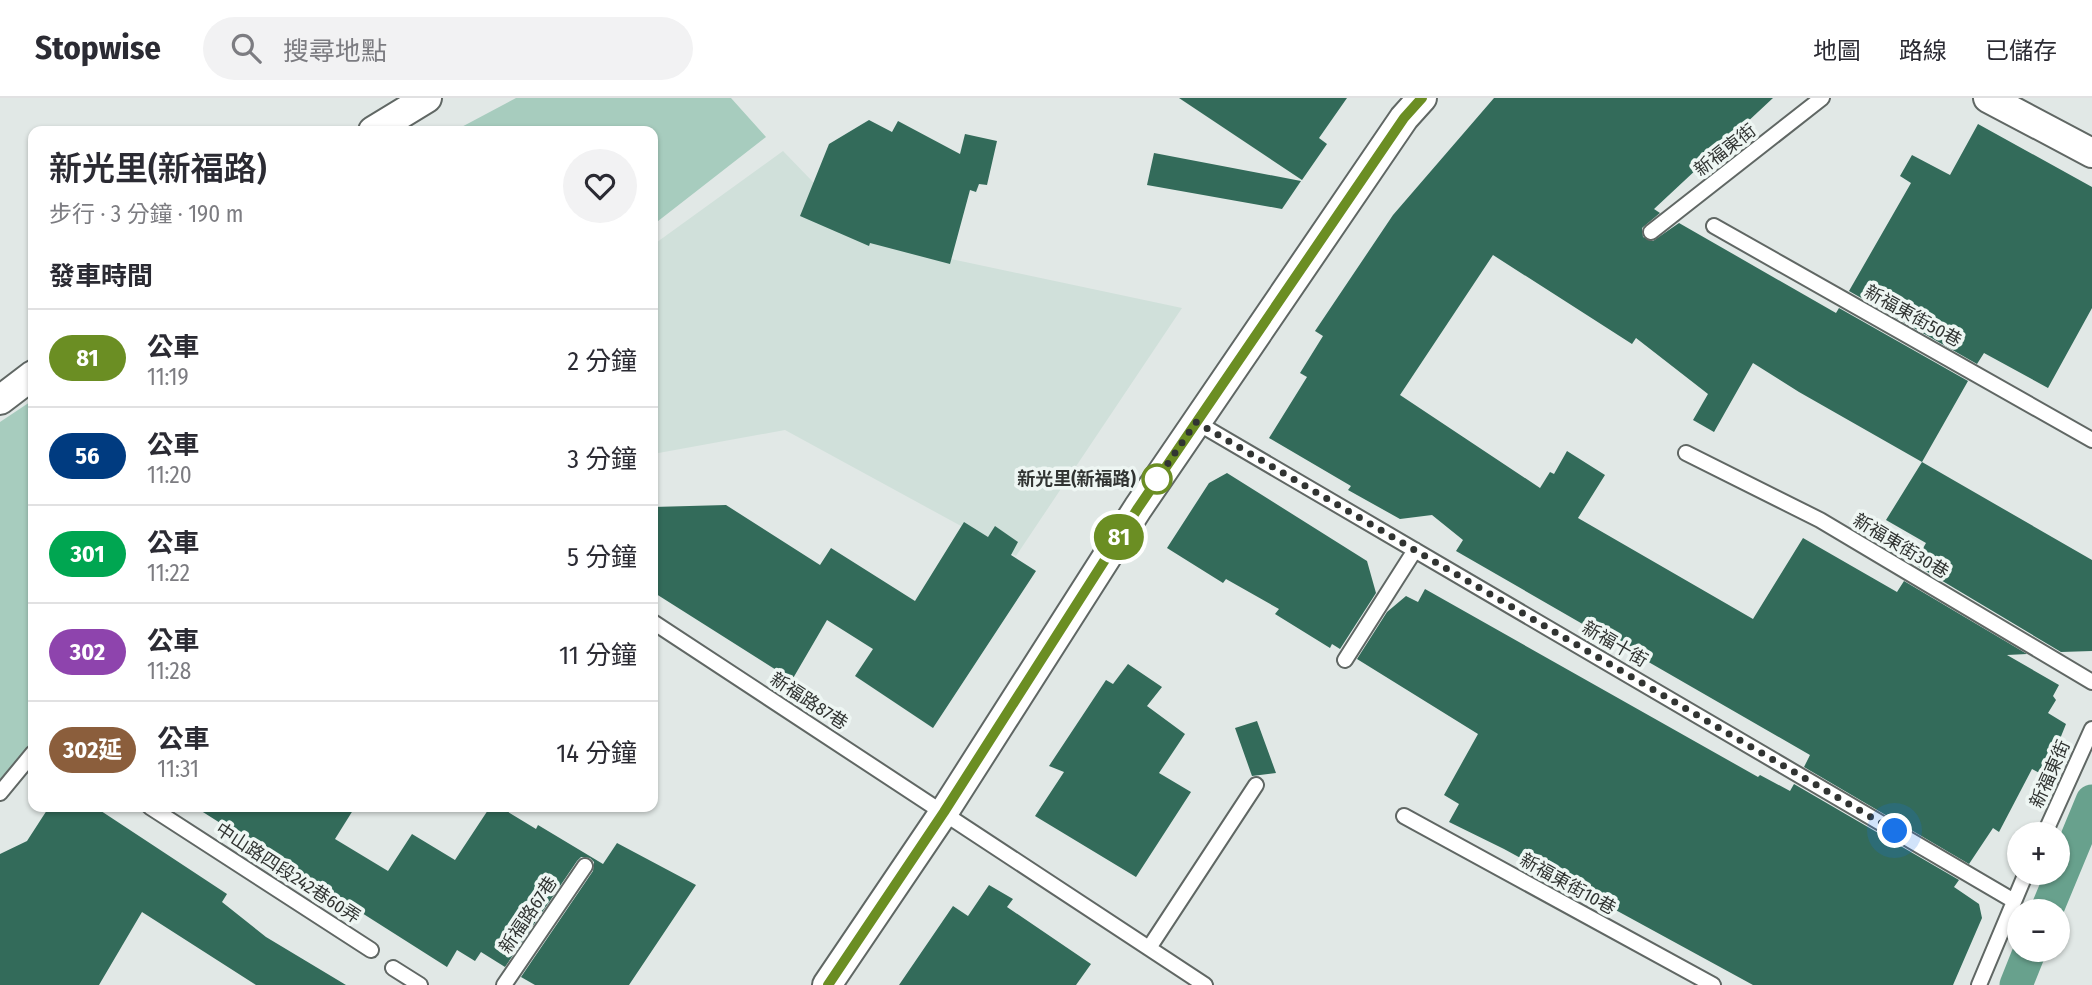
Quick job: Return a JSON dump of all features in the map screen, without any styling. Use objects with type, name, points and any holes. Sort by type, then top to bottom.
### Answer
[{"type":"street","points":[[381,126],[427,98]]},
{"type":"street","points":[[827,985],[944,812],[1138,508],[1404,118],[1422,98]]},
{"type":"street","points":[[1988,98],[2092,153]]},
{"type":"street","points":[[0,400],[28,379]]},
{"type":"lane","name":"新福東街","points":[[1651,232],[1822,98]]},
{"type":"lane","name":"新福東街50巷","points":[[1714,226],[2092,440]]},
{"type":"lane","name":"新福十街","points":[[1196,422],[2011,899]]},
{"type":"lane","name":"新福東街30巷","points":[[1686,453],[1820,520],[2092,682]]},
{"type":"lane","points":[[1345,660],[1415,550]]},
{"type":"lane","name":"新福路87巷","points":[[658,625],[1205,985]]},
{"type":"lane","name":"新福東街","points":[[2050,822],[2092,729]]},
{"type":"lane","points":[[0,793],[28,759]]},
{"type":"lane","points":[[1149,948],[1255,785]]},
{"type":"lane","name":"中山路四段242巷60弄","points":[[158,812],[371,950]]},
{"type":"lane","name":"新福東街10巷","points":[[1404,816],[1713,985]]},
{"type":"lane","name":"新福路67巷","points":[[503,985],[585,866]]},
{"type":"lane","points":[[1979,985],[2007,918]]},
{"type":"lane","points":[[393,968],[420,985]]},
{"type":"shaded area","points":[[783,151],[871,242],[1182,308],[1016,556],[785,430],[658,453],[658,241]]},
{"type":"green space","points":[[516,98],[731,98],[766,137],[658,221],[658,126],[463,126]]},
{"type":"green space","points":[[28,403],[28,750],[0,779],[0,422]]},
{"type":"building","points":[[1179,98],[1347,98],[1319,138],[1327,144],[1302,180]]},
{"type":"building","points":[[1494,98],[1773,98],[1654,209],[1660,213],[1642,228],[1643,237],[1653,241],[1679,223],[1836,313],[1839,308],[1968,381],[1922,462],[1753,363],[1714,432],[1693,420],[1708,394],[1636,338],[1632,344],[1493,255],[1400,395],[1540,488],[1550,472],[1554,474],[1567,451],[1605,475],[1578,518],[1753,619],[1803,538],[1897,592],[1904,581],[2027,654],[2007,655],[2059,685],[2053,696],[2056,700],[2048,713],[2066,724],[2045,776],[2032,769],[1999,832],[1993,828],[1969,864],[1804,767],[1810,755],[1456,551],[1463,540],[1432,515],[1400,519],[1348,490],[1351,486],[1269,438],[1307,377],[1300,373],[1323,336],[1315,331],[1393,215]]},
{"type":"building","points":[[869,120],[892,132],[898,121],[960,154],[965,134],[997,141],[987,185],[979,184],[976,192],[970,190],[950,264],[870,243],[869,246],[800,216],[829,144]]},
{"type":"building","points":[[1978,124],[2092,187],[2092,308],[2048,388],[1984,353],[1977,364],[1849,291],[1911,183],[1900,176],[1912,155],[1950,175]]},
{"type":"building","points":[[1154,153],[1301,181],[1282,209],[1147,185]]},
{"type":"building","points":[[1922,462],[2092,560],[2092,651],[2061,652],[1914,564],[1926,543],[1886,520]]},
{"type":"building","points":[[1227,473],[1367,561],[1376,593],[1340,649],[1332,644],[1330,648],[1275,614],[1279,609],[1226,579],[1223,583],[1167,548],[1209,483]]},
{"type":"building","points":[[726,505],[820,565],[831,548],[915,601],[964,522],[988,537],[995,526],[1018,542],[1011,555],[1036,571],[933,728],[855,676],[873,649],[827,620],[792,680],[658,595],[658,507]]},
{"type":"building","points":[[1425,589],[1758,777],[1760,775],[1790,791],[1794,784],[1959,880],[1954,887],[1979,904],[1982,918],[1953,985],[1753,985],[1504,849],[1449,822],[1459,804],[1444,795],[1478,734],[1357,659],[1387,612],[1406,596],[1418,602]]},
{"type":"building","points":[[1128,664],[1162,687],[1147,706],[1185,734],[1159,773],[1191,792],[1136,877],[1035,816],[1064,772],[1049,766],[1106,680],[1113,684]]},
{"type":"building","points":[[1257,721],[1276,773],[1252,776],[1235,728]]},
{"type":"building","points":[[46,812],[103,812],[227,894],[222,902],[266,937],[346,985],[256,985],[142,912],[99,985],[0,985],[0,854],[27,841]]},
{"type":"building","points":[[203,812],[352,812],[335,839],[388,871],[412,834],[455,860],[487,812],[508,812],[536,829],[538,825],[603,864],[617,843],[696,885],[629,985],[535,985],[521,977],[593,871],[594,862],[590,858],[581,857],[505,967],[481,952],[475,961],[457,950],[447,967]]},
{"type":"building","points":[[989,885],[1013,899],[1007,907],[1091,964],[1076,985],[899,985],[953,906],[968,916]]},
{"type":"waterway","points":[[2051,899],[2092,801]]},
{"type":"waterway","points":[[2016,985],[2025,962]]},
{"type":"bus line","name":"81","points":[[828,985],[944,812],[1138,508],[1404,118],[1422,98]]},
{"type":"place","name":"新光里(新福路)","points":[[1157,479]]},
{"type":"route","points":[[1157,479],[1152,487],[1196,422],[1895,831]]}]
